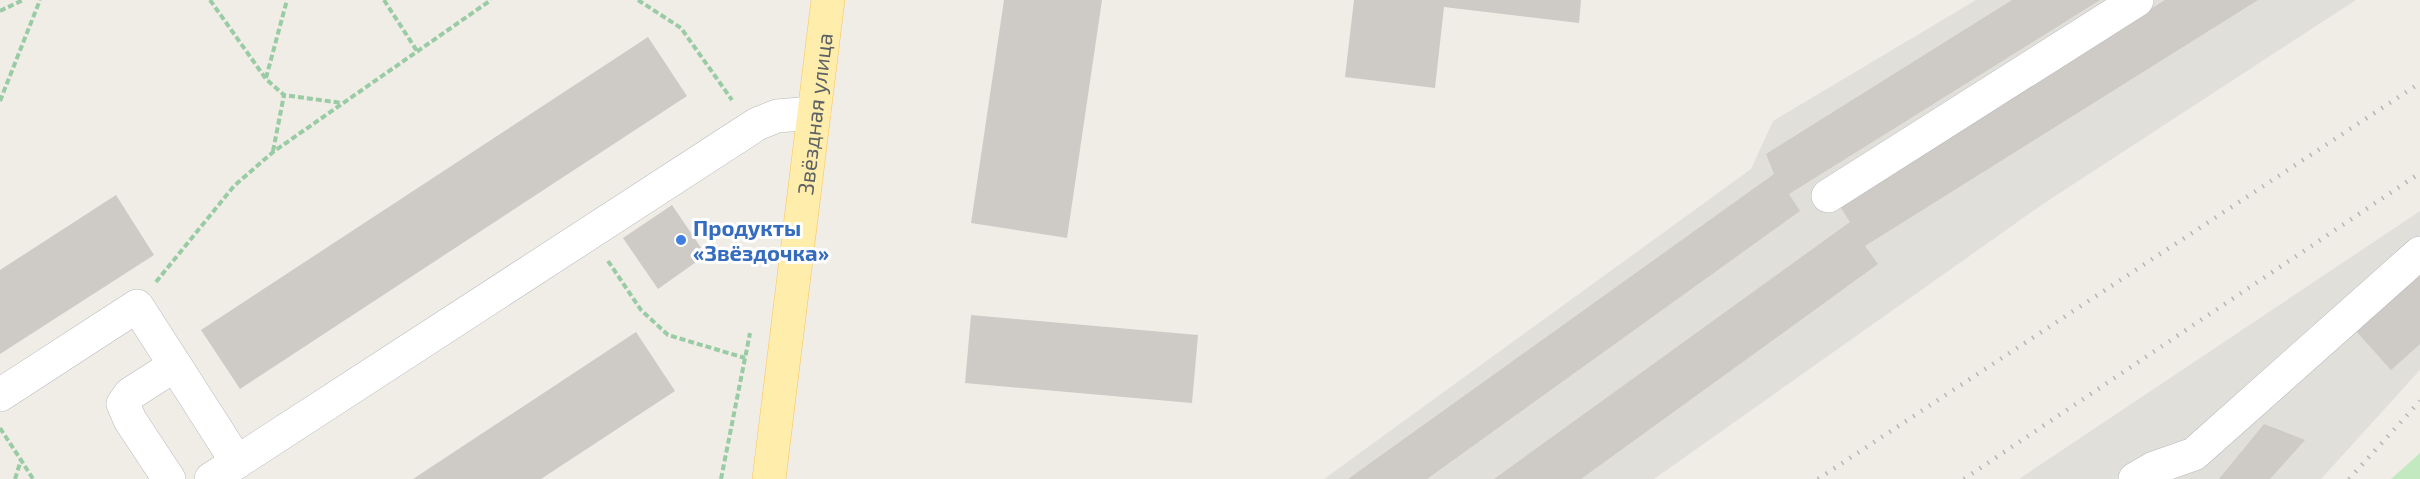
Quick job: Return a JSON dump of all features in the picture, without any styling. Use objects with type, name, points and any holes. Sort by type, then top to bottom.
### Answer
[{"type":"main road","name":"Звёздная улица","points":[[769,479],[828,0]]},
{"type":"lane","points":[[1828,196],[2137,0]]},
{"type":"lane","points":[[0,394],[137,306],[175,365],[224,470],[757,124],[777,116],[814,112]]},
{"type":"lane","points":[[2135,479],[2154,468],[2194,454],[2420,253]]},
{"type":"lane","points":[[170,479],[130,420],[123,404],[130,394],[175,365]]},
{"type":"path","points":[[0,11],[23,0]]},
{"type":"path","points":[[0,101],[40,0]]},
{"type":"path","points":[[210,0],[266,79],[284,96],[342,103]]},
{"type":"path","points":[[266,79],[287,0]]},
{"type":"path","points":[[384,0],[417,51]]},
{"type":"path","points":[[137,306],[234,186],[273,152],[491,0]]},
{"type":"path","points":[[638,0],[681,28],[733,102],[757,124]]},
{"type":"path","points":[[273,152],[284,96]]},
{"type":"path","points":[[589,233],[640,310],[668,335],[746,358]]},
{"type":"path","points":[[0,428],[33,479]]},
{"type":"path","points":[[15,479],[21,460]]},
{"type":"shaded area","points":[[1976,0],[2356,0],[2043,204],[1654,479],[1324,479],[1751,169],[1773,121]]},
{"type":"shaded area","points":[[2420,211],[2420,370],[2321,479],[2019,479]]},
{"type":"green space","points":[[2420,453],[2420,479],[2391,479]]},
{"type":"building","points":[[1004,0],[1102,0],[1067,238],[971,223]]},
{"type":"building","points":[[1354,0],[1581,0],[1579,23],[1444,7],[1435,88],[1345,77]]},
{"type":"building","points":[[2012,0],[2100,0],[1789,194],[1800,211],[1427,479],[1348,479],[1774,174],[1766,154]]},
{"type":"building","points":[[2165,0],[2258,0],[1865,246],[1878,264],[1581,479],[1494,479],[1850,222],[1839,205]]},
{"type":"building","points":[[648,37],[687,96],[240,389],[201,330]]},
{"type":"building","points":[[116,195],[154,255],[0,354],[0,270]]},
{"type":"building","points":[[672,205],[706,255],[658,289],[623,238]]},
{"type":"building","points":[[2420,272],[2420,344],[2391,370],[2356,331]]},
{"type":"building","points":[[971,315],[1198,335],[1192,403],[965,383]]},
{"type":"building","points":[[636,332],[675,391],[541,479],[413,479]]},
{"type":"building","points":[[2264,424],[2305,440],[2270,479],[2219,479]]},
{"type":"railway","points":[[1818,479],[2420,83]]},
{"type":"railway","points":[[1964,479],[2420,173]]},
{"type":"railway","points":[[2349,479],[2420,401]]},
{"type":"place","name":"Продукты «Звёздочка»","points":[[681,240]]}]
